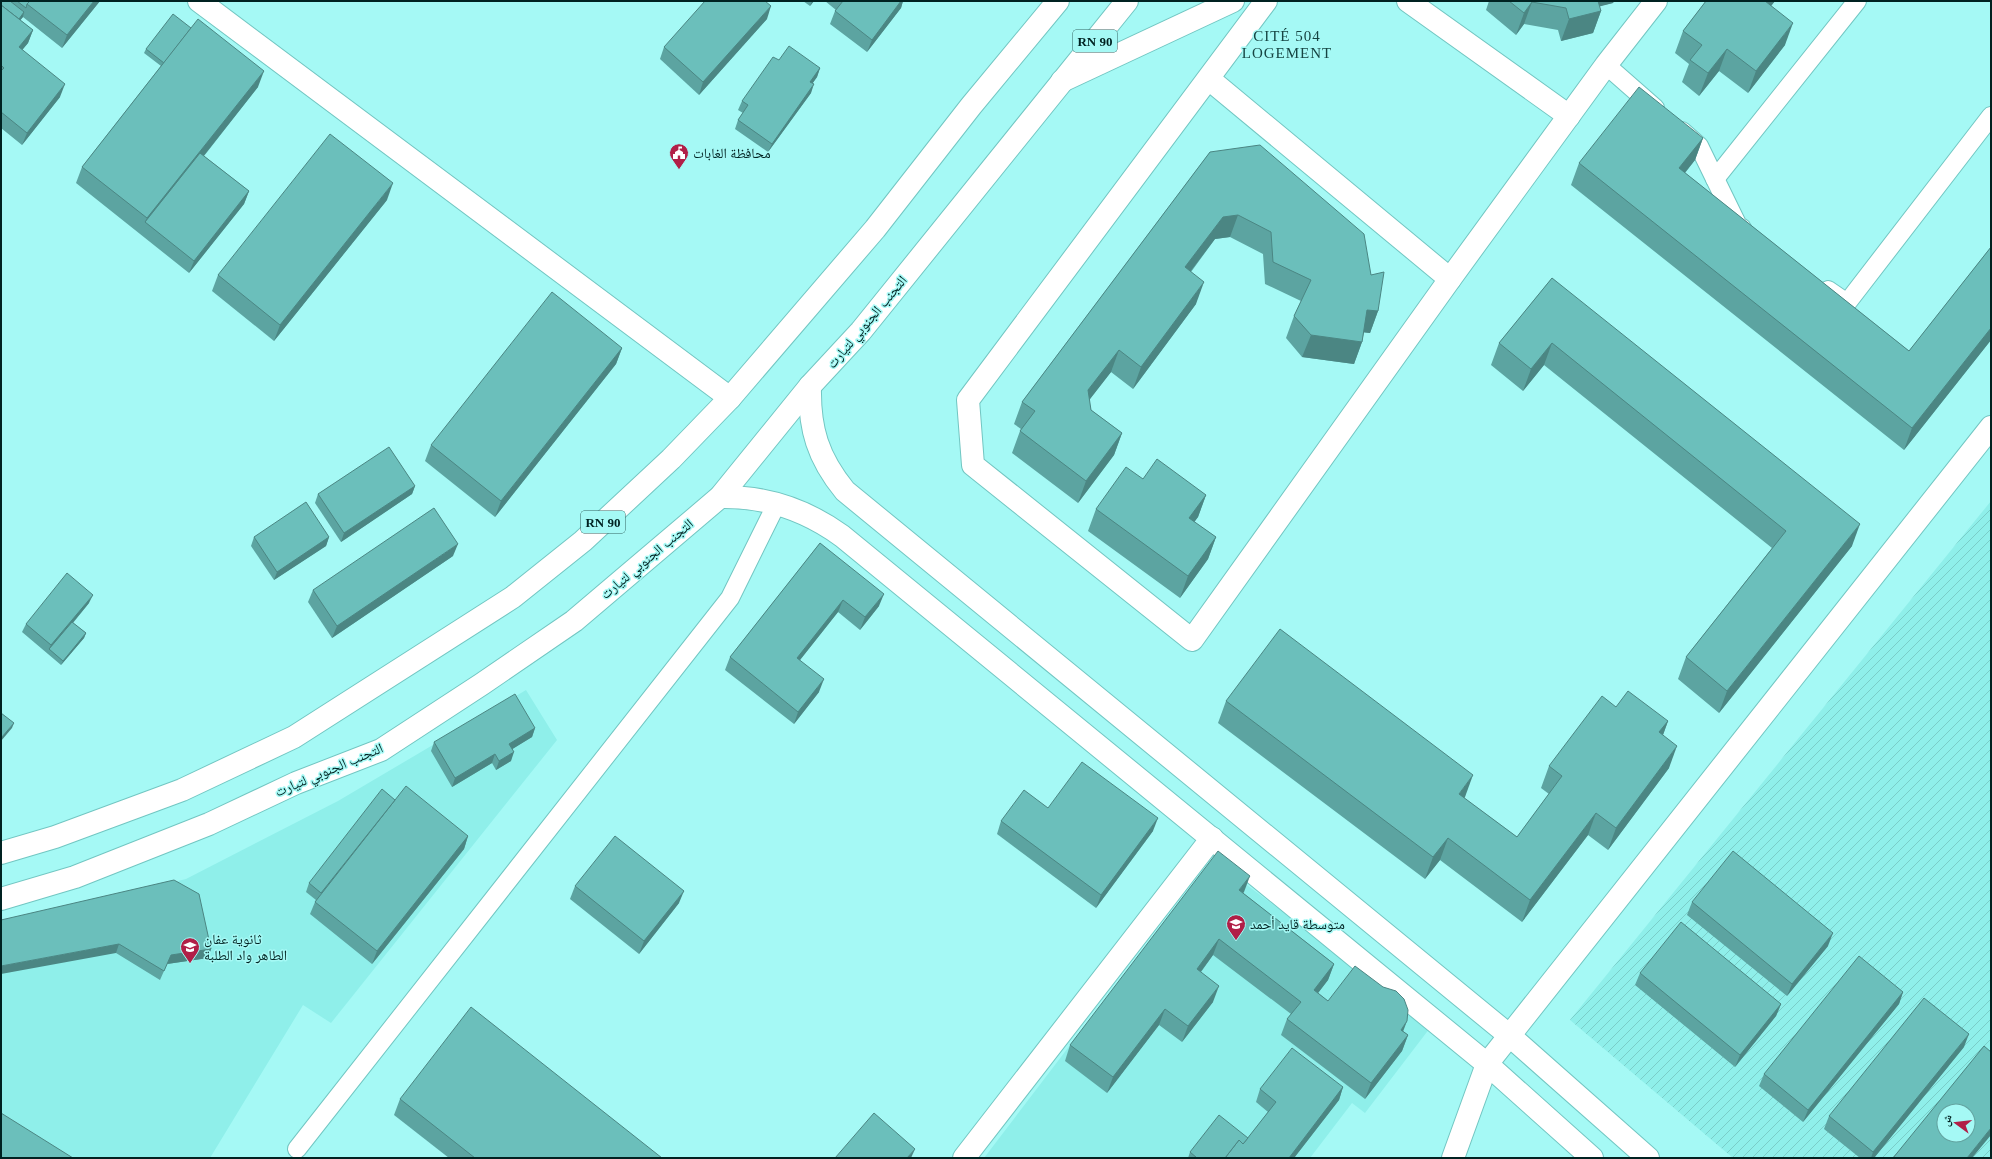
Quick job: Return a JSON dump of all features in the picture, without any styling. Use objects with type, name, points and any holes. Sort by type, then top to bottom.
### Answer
[{"type":"main road","points":[[199,1],[730,398]]},
{"type":"main road","name":"RN 90","points":[[1,854],[55,837],[182,790],[301,733],[513,597],[582,541],[671,459],[730,398],[875,229],[971,106],[1058,1]]},
{"type":"main road","name":"التجنب الجنوبي لتيارت","points":[[1,899],[75,877],[209,824],[296,783],[381,750],[482,684],[574,621],[720,497],[810,386],[861,331],[1127,1]]},
{"type":"main road","points":[[1062,81],[1233,1]]},
{"type":"main road","points":[[1266,1],[968,400],[973,465],[1192,640],[1606,65],[1656,1]]},
{"type":"main road","points":[[1408,1],[1569,116]]},
{"type":"main road","points":[[1209,79],[1450,280]]},
{"type":"main road","points":[[810,386],[812,424],[816,442],[833,476],[845,491],[1510,1036],[1648,1158]]},
{"type":"main road","points":[[1453,1158],[1488,1064],[1991,428]]},
{"type":"main road","points":[[720,497],[740,496],[777,503],[812,516],[842,536],[1488,1064],[1592,1158]]},
{"type":"main road","points":[[964,1158],[1212,838]]},
{"type":"lane","points":[[1715,179],[1857,1]]},
{"type":"lane","points":[[1606,65],[1699,146],[1738,226],[1757,239]]},
{"type":"lane","points":[[1815,280],[1847,303],[1991,116]]},
{"type":"lane","points":[[296,1149],[730,598],[777,503]]},
{"type":"shaded area","points":[[1991,501],[1991,1158],[1733,1158],[1570,1020]]},
{"type":"shaded area","name":"ثانوية عفان الطاهر واد الطلبة","points":[[526,690],[557,740],[331,1023],[303,1005],[210,1158],[1,1158],[1,923],[186,879],[338,801]]},
{"type":"shaded area","name":"متوسطة قايد أحمد","points":[[1212,859],[1433,1024],[1365,1113],[1352,1103],[1310,1158],[984,1158]]},
{"type":"building","points":[[1,1],[10,1],[24,12],[19,19],[1,5]]},
{"type":"building","points":[[17,1],[30,1],[26,8]]},
{"type":"building","points":[[30,1],[94,1],[67,35],[27,4]]},
{"type":"building","points":[[705,1],[765,1],[771,6],[703,82],[664,47]]},
{"type":"building","points":[[843,1],[901,1],[872,40],[835,11]]},
{"type":"building","points":[[1509,1],[1598,1],[1601,11],[1569,19],[1566,8],[1532,2],[1524,13]]},
{"type":"building","points":[[1706,1],[1765,1],[1793,23],[1756,71],[1727,49],[1708,73],[1690,60],[1702,45],[1683,31]]},
{"type":"building","points":[[1,5],[33,30],[19,47],[65,84],[27,133],[1,112],[1,71],[4,68],[1,65]]},
{"type":"building","points":[[173,14],[191,28],[164,63],[146,49]]},
{"type":"building","points":[[198,19],[264,71],[147,218],[82,167]]},
{"type":"building","points":[[789,46],[820,68],[810,82],[814,84],[772,144],[738,120],[748,105],[742,101],[773,57],[779,60]]},
{"type":"building","points":[[1639,87],[1703,138],[1679,168],[1909,351],[1991,247],[1991,328],[1912,428],[1579,163]]},
{"type":"building","points":[[330,134],[393,183],[280,325],[218,275]]},
{"type":"building","points":[[1260,145],[1364,234],[1371,275],[1384,272],[1378,311],[1367,310],[1362,342],[1311,335],[1294,316],[1311,280],[1273,262],[1271,232],[1238,215],[1223,217],[1185,267],[1204,282],[1141,367],[1119,350],[1088,390],[1091,410],[1122,433],[1086,481],[1020,431],[1035,411],[1022,402],[1210,152]]},
{"type":"building","points":[[200,153],[249,191],[194,261],[145,222]]},
{"type":"building","points":[[1552,278],[1860,524],[1727,691],[1686,657],[1786,531],[1552,343],[1531,369],[1499,343]]},
{"type":"building","points":[[552,292],[622,348],[501,501],[431,445]]},
{"type":"building","points":[[389,447],[415,486],[344,533],[318,494]]},
{"type":"building","points":[[1157,459],[1206,495],[1189,518],[1216,537],[1188,576],[1096,509],[1126,467],[1143,479]]},
{"type":"building","points":[[306,502],[329,537],[277,572],[254,537]]},
{"type":"building","points":[[434,508],[458,544],[337,626],[313,590]]},
{"type":"building","points":[[820,543],[884,594],[865,617],[843,600],[797,658],[824,679],[798,712],[730,657]]},
{"type":"building","points":[[67,573],[93,595],[51,645],[26,624]]},
{"type":"building","points":[[72,622],[86,633],[63,661],[49,649]]},
{"type":"building","points":[[1280,629],[1473,775],[1459,794],[1517,837],[1562,776],[1549,766],[1602,696],[1616,707],[1628,691],[1668,721],[1659,732],[1677,746],[1616,828],[1596,813],[1530,900],[1448,838],[1433,857],[1226,701]]},
{"type":"building","points":[[515,694],[535,728],[509,744],[514,752],[499,761],[495,754],[455,778],[434,742]]},
{"type":"building","points":[[1,713],[14,723],[1,738]]},
{"type":"building","points":[[1082,762],[1158,818],[1101,895],[1001,821],[1024,790],[1048,808]]},
{"type":"building","points":[[406,786],[468,836],[377,951],[315,902]]},
{"type":"building","points":[[382,789],[395,800],[321,893],[309,883]]},
{"type":"building","points":[[615,836],[684,891],[644,941],[575,886]]},
{"type":"building","points":[[1218,851],[1250,876],[1239,890],[1334,964],[1314,990],[1328,1001],[1355,966],[1383,987],[1396,991],[1404,999],[1408,1010],[1407,1021],[1401,1030],[1408,1035],[1371,1083],[1287,1019],[1301,1002],[1219,939],[1197,969],[1219,986],[1188,1026],[1165,1009],[1113,1077],[1070,1045]]},
{"type":"building","points":[[1733,851],[1833,933],[1792,984],[1692,902]]},
{"type":"building","points":[[174,880],[199,894],[211,949],[171,955],[164,971],[119,944],[1,966],[1,920]]},
{"type":"building","points":[[1681,922],[1781,1004],[1740,1055],[1640,973]]},
{"type":"building","points":[[1859,956],[1903,992],[1808,1110],[1764,1074]]},
{"type":"building","points":[[1924,998],[1969,1034],[1873,1152],[1829,1116]]},
{"type":"building","points":[[471,1007],[662,1158],[475,1158],[400,1099]]},
{"type":"building","points":[[1984,1046],[1991,1052],[1991,1128],[1967,1158],[1893,1158],[1936,1105],[1936,1143],[1976,1143],[1976,1103],[1938,1103]]},
{"type":"building","points":[[1292,1048],[1343,1087],[1289,1158],[1225,1158],[1239,1140],[1243,1144],[1276,1102],[1260,1089]]},
{"type":"building","points":[[1,1113],[73,1158],[1,1158]]},
{"type":"building","points":[[874,1113],[915,1149],[907,1158],[835,1158]]},
{"type":"building","points":[[1219,1115],[1248,1138],[1243,1144],[1239,1140],[1225,1158],[1197,1158],[1190,1152]]},
{"type":"place","name":"محافظة الغابات","points":[[679,170]]},
{"type":"place","name":"متوسطة قايد أحمد","points":[[1236,941]]},
{"type":"place","name":"ثانوية عفان الطاهر واد الطلبة","points":[[190,964]]},
{"type":"district","name":"CITÉ 504 LOGEMENT","points":[[1287,44]]}]
